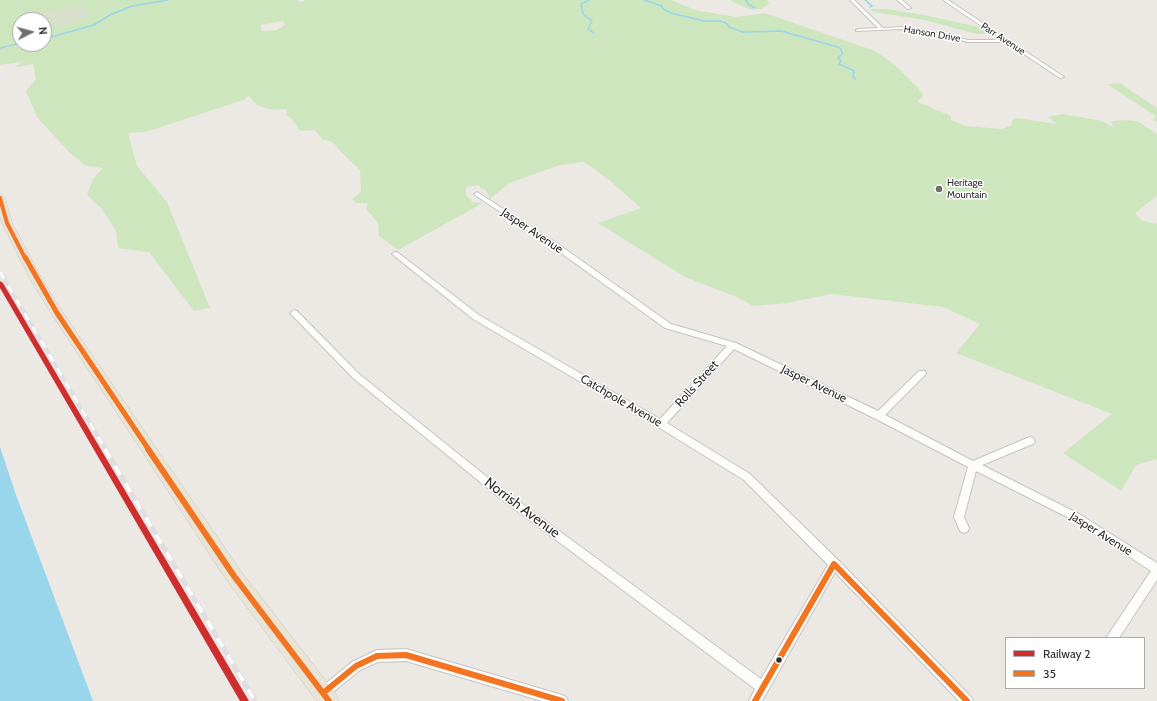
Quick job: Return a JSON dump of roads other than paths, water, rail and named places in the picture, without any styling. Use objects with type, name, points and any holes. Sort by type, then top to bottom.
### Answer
[{"type":"main road","points":[[0,198],[7,223],[36,279],[57,313],[234,576],[326,697]]},
{"type":"street","points":[[852,0],[882,29]]},
{"type":"street","points":[[899,0],[908,8]]},
{"type":"street","name":"Parr Avenue","points":[[945,0],[1062,77]]},
{"type":"street","name":"Hanson Drive","points":[[858,30],[917,30],[976,42],[1006,41]]},
{"type":"street","name":"Jasper Avenue","points":[[477,194],[556,246],[668,326],[733,345],[879,416],[972,466],[1076,517],[1157,570]]},
{"type":"street","name":"Catchpole Avenue","points":[[395,254],[476,317],[661,424],[747,477],[967,701]]},
{"type":"street","name":"Norrish Avenue","points":[[294,313],[356,376],[499,492],[762,687]]},
{"type":"street","name":"Rolls Street","points":[[661,424],[733,345]]},
{"type":"street","points":[[879,416],[922,373]]},
{"type":"street","points":[[964,528],[960,517],[972,466],[1030,441]]},
{"type":"street","points":[[755,701],[834,564]]},
{"type":"street","points":[[1113,637],[1157,570]]},
{"type":"street","points":[[326,697],[356,666],[377,656],[406,655],[562,701]]},
{"type":"water","points":[[0,447],[16,495],[93,701],[0,701]]},
{"type":"waterway","points":[[52,37],[94,25],[110,15],[132,6],[168,0]]},
{"type":"waterway","points":[[589,0],[581,4],[583,14],[592,21],[588,29],[594,33]]},
{"type":"waterway","points":[[644,0],[662,6],[663,9],[671,13],[704,21],[720,21],[726,23],[729,27],[743,32],[781,31],[838,47],[841,49],[842,54],[838,58],[841,61],[839,64],[854,71],[853,76],[856,80]]},
{"type":"waterway","points":[[746,0],[748,4],[755,8]]},
{"type":"waterway","points":[[865,0],[872,6],[870,7]]},
{"type":"waterway","points":[[0,48],[12,45]]},
{"type":"railway","points":[[0,272],[106,450]]},
{"type":"railway","points":[[105,449],[255,701]]},
{"type":"rail line","name":"2","points":[[0,283],[245,701]]},
{"type":"place","name":"Heritage Mountain","points":[[939,189]]}]
